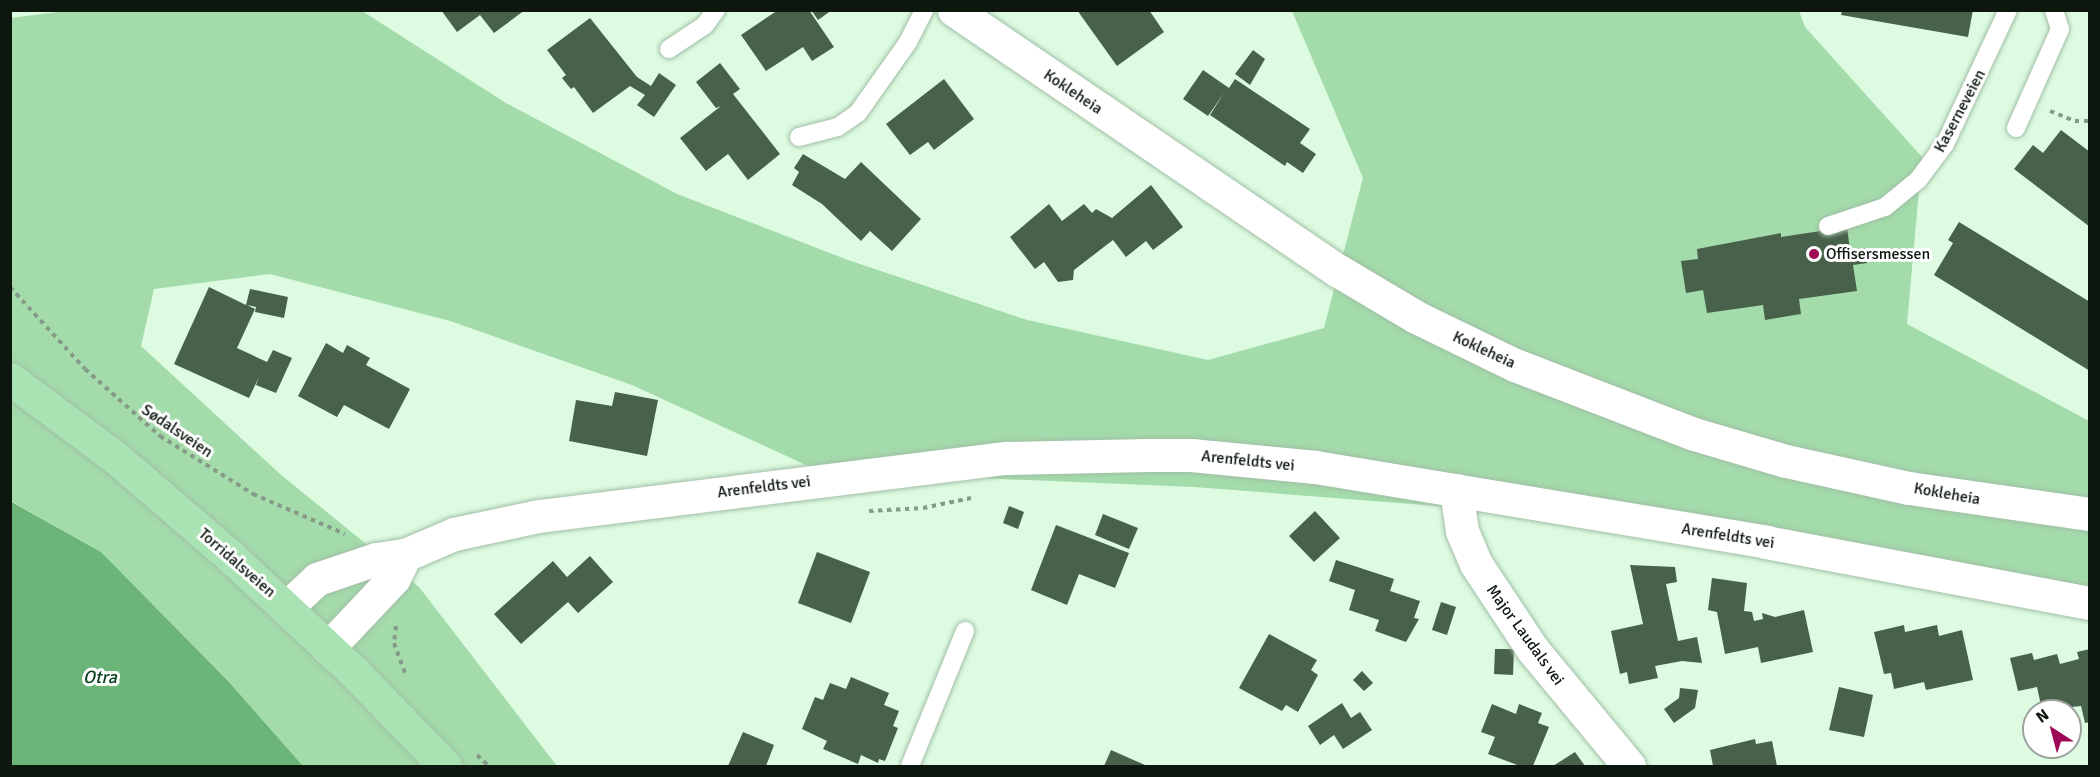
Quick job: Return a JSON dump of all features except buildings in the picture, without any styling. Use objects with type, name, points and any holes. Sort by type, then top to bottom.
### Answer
[{"type":"main road","name":"Torridalsveien","points":[[10,379],[116,458],[287,607],[445,766]]},
{"type":"street","name":"Kokleheia","points":[[954,10],[1337,270],[1416,317],[1515,365],[1694,434],[1786,461],[1909,488],[2090,514]]},
{"type":"street","name":"Arenfeldts vei","points":[[287,607],[317,579],[376,560],[405,555],[454,534],[539,516],[1007,458],[1191,455],[1315,468],[1456,490],[1766,542],[2090,603]]},
{"type":"street","name":"Major Laudals vei","points":[[1456,490],[1462,531],[1476,564],[1533,650],[1626,766]]},
{"type":"street","points":[[328,648],[394,578],[405,555]]},
{"type":"lane","points":[[669,49],[705,25],[716,10]]},
{"type":"lane","points":[[799,137],[838,127],[858,113],[908,42],[924,10]]},
{"type":"lane","name":"Kaserneveien","points":[[1828,226],[1885,207],[1918,180],[1945,144],[2008,10]]},
{"type":"lane","points":[[2016,128],[2060,29],[2054,10]]},
{"type":"lane","points":[[910,766],[965,631]]},
{"type":"path","points":[[2027,101],[2075,121],[2090,121]]},
{"type":"path","name":"Sødalsveien","points":[[10,287],[85,369],[160,436],[253,494],[352,537]]},
{"type":"path","points":[[857,511],[923,508],[977,495]]},
{"type":"path","points":[[398,617],[394,642],[410,683]]},
{"type":"path","points":[[474,752],[489,766]]},
{"type":"shaded area","points":[[74,10],[362,11],[506,103],[677,194],[848,260],[1027,320],[1208,360],[1324,328],[1363,178],[1292,11],[1799,11],[1805,27],[1922,157],[1907,324],[2089,421],[2089,589],[1568,516],[1194,487],[1001,479],[808,466],[632,385],[450,321],[270,274],[154,289],[141,346],[280,474],[419,587],[557,766],[303,766],[229,682],[101,552],[11,501],[10,18]]},
{"type":"water","name":"Otra","points":[[10,501],[101,552],[229,682],[303,766],[11,766]]},
{"type":"place","name":"Offisersmessen","points":[[1814,254]]}]
